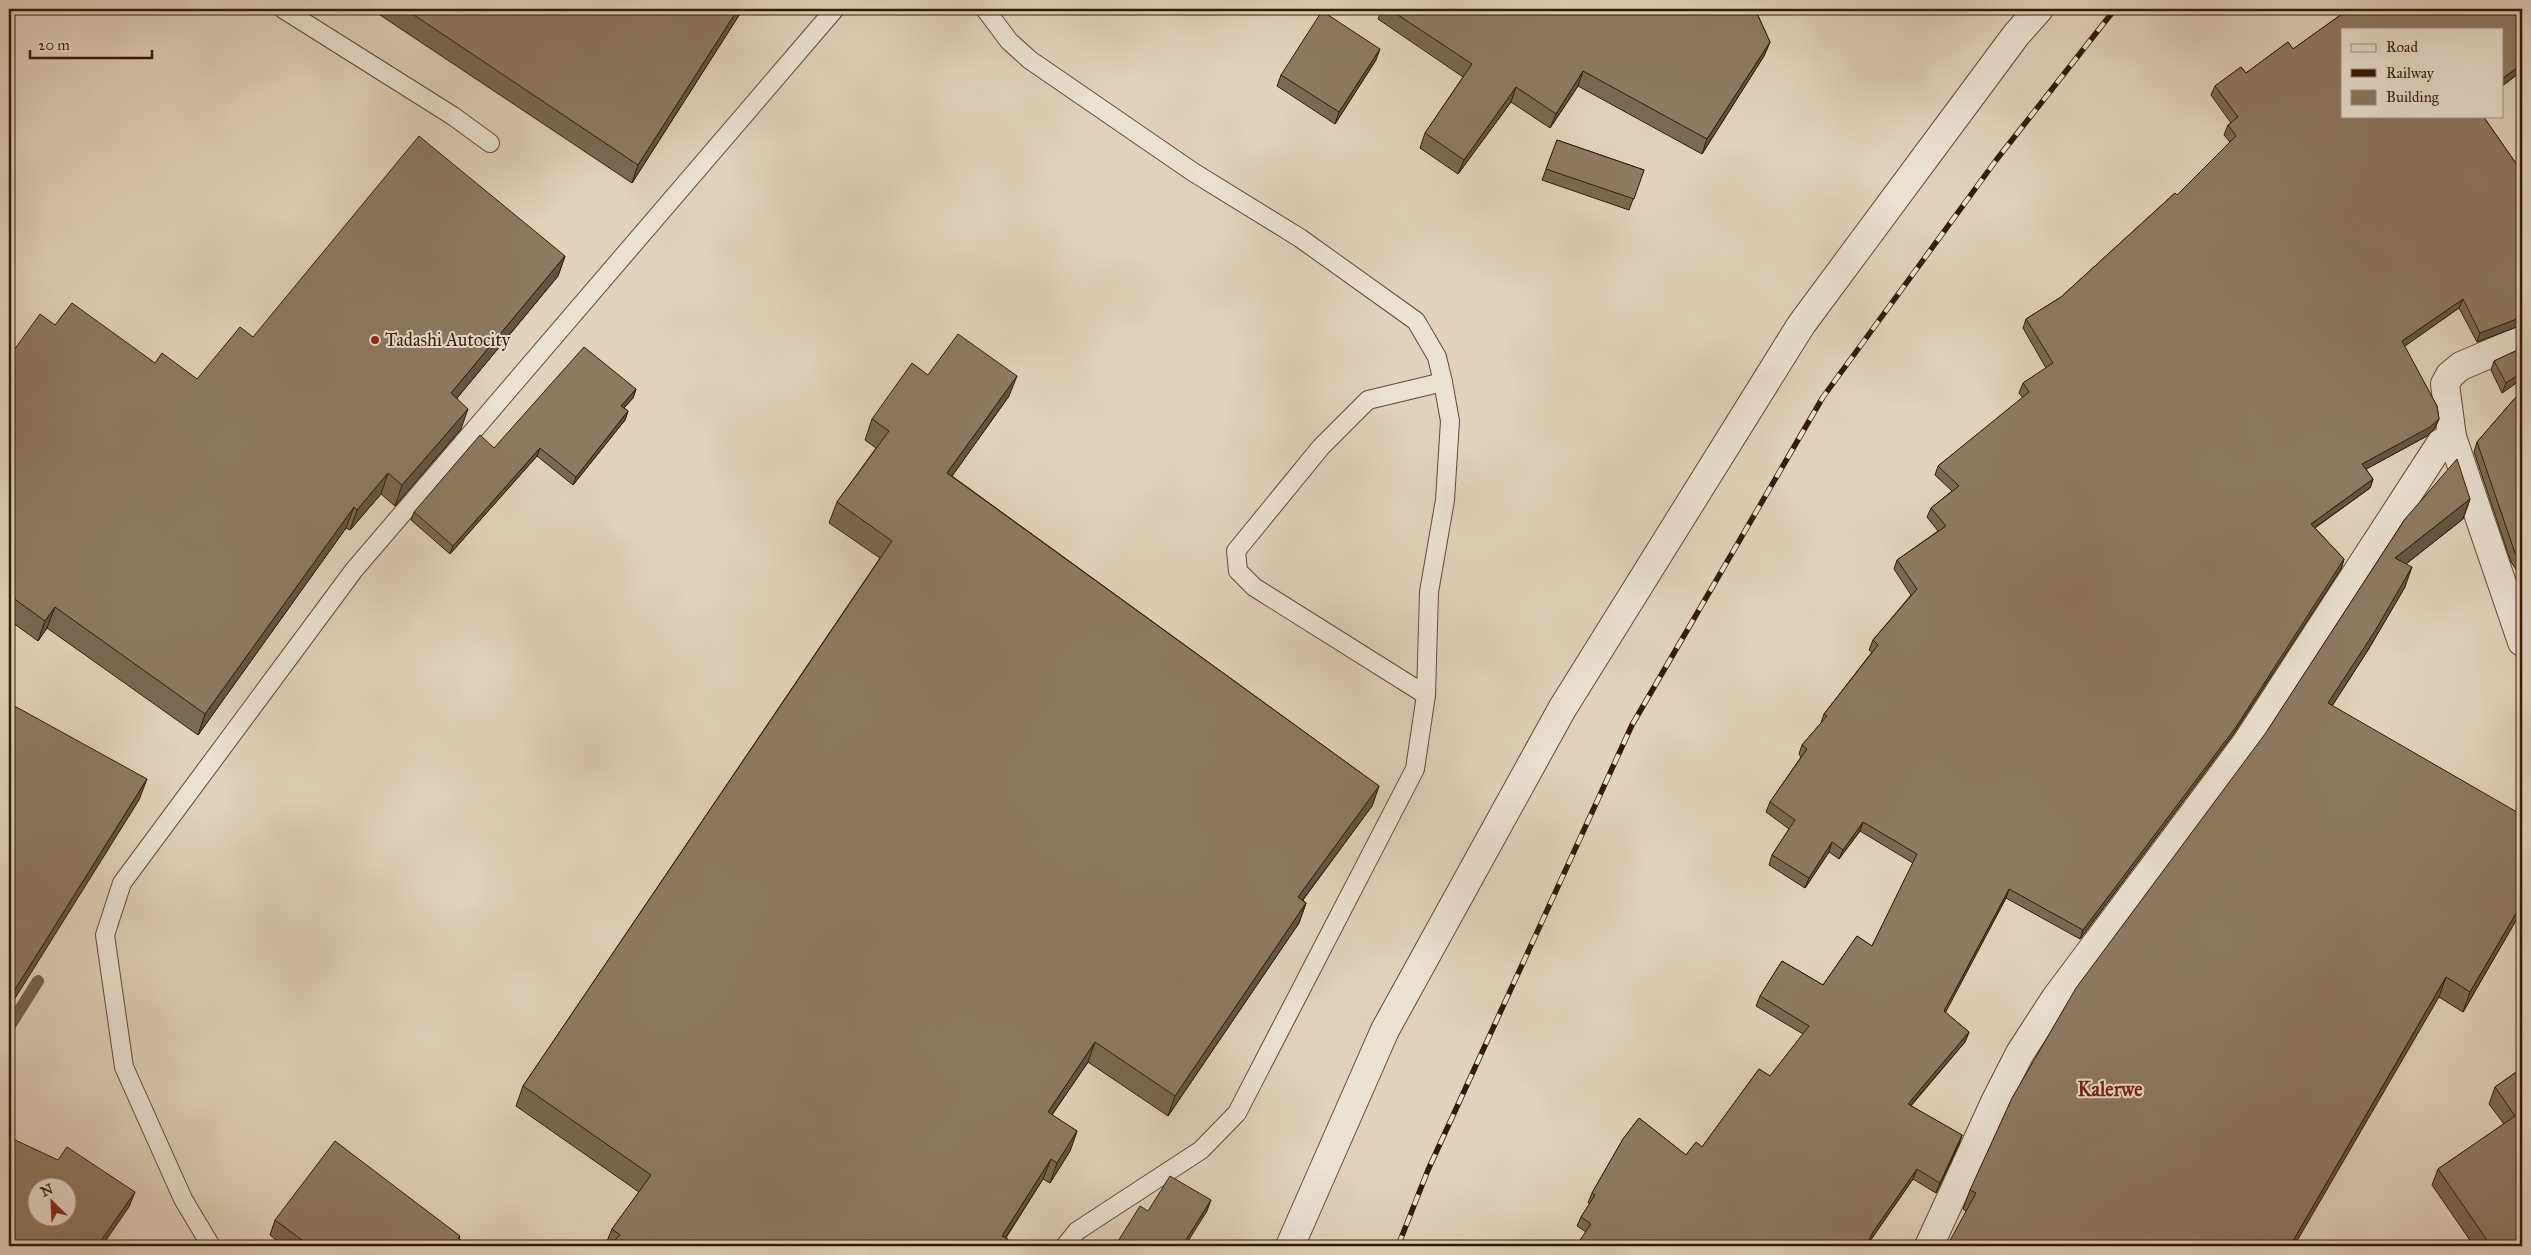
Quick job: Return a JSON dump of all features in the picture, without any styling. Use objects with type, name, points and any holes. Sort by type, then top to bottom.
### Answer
[{"type":"street","points":[[1290,1246],[1385,1030],[1562,709],[1801,325],[2016,35],[2039,9]]},
{"type":"street","points":[[2522,340],[2461,366],[2450,375],[2445,384],[2452,437],[2522,642]]},
{"type":"street","points":[[1929,1246],[2020,1053],[2055,999],[2244,745],[2441,442],[2452,437]]},
{"type":"lane","points":[[283,9],[453,116],[490,143]]},
{"type":"lane","points":[[211,1246],[183,1199],[124,1067],[105,935],[122,883],[354,570],[835,9]]},
{"type":"lane","points":[[985,9],[1009,42],[1030,60],[1194,172],[1300,238],[1416,321],[1437,357],[1444,382],[1450,421],[1444,500],[1429,592],[1426,695],[1415,769],[1237,1113],[1200,1150],[1077,1231],[1065,1246]]},
{"type":"lane","points":[[1426,695],[1254,587],[1238,571],[1236,551],[1321,448],[1368,400],[1444,382]]},
{"type":"building","points":[[405,9],[738,9],[638,165]]},
{"type":"building","points":[[1389,9],[1755,9],[1770,42],[1707,139],[1583,71],[1556,114],[1516,87],[1464,160],[1425,133],[1472,64]]},
{"type":"building","points":[[2349,9],[2522,9],[2522,64],[2504,78],[2504,28],[2341,28],[2341,118],[2484,118],[2522,172],[2522,317],[2480,333],[2463,299],[2402,341],[2437,406],[2439,419],[2430,427],[2362,464],[2373,479],[2311,524],[2344,559],[2236,727],[2083,930],[2009,889],[1944,1011],[1969,1032],[1908,1104],[1962,1135],[1940,1183],[1917,1169],[1873,1232],[1866,1246],[1576,1246],[1591,1224],[1581,1217],[1595,1195],[1592,1193],[1623,1139],[1639,1118],[1686,1155],[1696,1142],[1702,1147],[1759,1069],[1770,1076],[1809,1026],[1760,996],[1782,961],[1823,985],[1857,936],[1872,946],[1917,854],[1863,822],[1843,850],[1832,842],[1809,878],[1772,855],[1795,820],[1770,802],[1807,749],[1802,745],[1827,716],[1824,714],[1878,645],[1873,640],[1917,589],[1897,560],[1946,526],[1931,508],[1959,486],[1938,466],[2029,392],[2023,383],[2053,363],[2026,319],[2061,297],[2175,193],[2177,195],[2236,136],[2228,125],[2238,117],[2215,86],[2241,67],[2246,73],[2288,42],[2293,49]]},
{"type":"building","points":[[1322,11],[1380,49],[1339,112],[1281,75]]},
{"type":"building","points":[[419,136],[565,256],[451,393],[468,409],[402,485],[388,473],[357,510],[354,507],[205,714],[55,607],[45,621],[9,595],[9,357],[40,314],[55,325],[72,303],[155,363],[162,353],[197,379],[240,327],[253,337]]},
{"type":"building","points":[[1557,140],[1644,170],[1634,199],[1546,169]]},
{"type":"building","points":[[958,334],[1017,376],[947,473],[1379,786],[1298,897],[1306,903],[1175,1096],[1095,1042],[1048,1112],[1077,1131],[1057,1163],[1051,1159],[1002,1236],[1008,1239],[1004,1246],[609,1246],[620,1235],[612,1229],[651,1175],[523,1086],[892,541],[837,502],[889,431],[872,419],[912,363],[928,375]]},
{"type":"building","points":[[584,347],[636,389],[621,406],[628,411],[576,477],[540,448],[453,546],[414,512],[480,435],[494,448]]},
{"type":"building","points":[[2522,348],[2522,372],[2506,383],[2494,361]]},
{"type":"building","points":[[2522,390],[2522,564],[2515,553],[2477,442]]},
{"type":"building","points":[[2457,459],[2470,499],[2395,558],[2412,567],[2375,631],[2328,703],[2522,815],[2522,903],[2470,992],[2446,977],[2290,1246],[1947,1246],[1976,1193],[1970,1190],[2012,1098],[2076,988],[2265,734],[2405,519]]},
{"type":"building","points":[[9,703],[147,779],[9,999]]},
{"type":"building","points":[[2522,1068],[2522,1246],[2491,1246],[2438,1169],[2515,1116],[2495,1087]]},
{"type":"building","points":[[13,1139],[58,1160],[67,1147],[135,1192],[97,1246],[85,1244],[83,1246],[9,1246],[9,1147]]},
{"type":"building","points":[[335,1141],[460,1236],[458,1238],[469,1246],[310,1246],[275,1220]]},
{"type":"building","points":[[1170,1176],[1211,1200],[1182,1246],[1115,1246],[1140,1206],[1148,1211]]},
{"type":"waterway","points":[[9,1027],[38,981]]},
{"type":"railway","points":[[1398,1246],[1428,1170],[1632,725],[1823,397],[1997,159],[2115,9]]},
{"type":"place","name":"Tadashi Autocity","points":[[375,340]]},
{"type":"district","name":"Kalerwe","points":[[2110,1089]]}]
